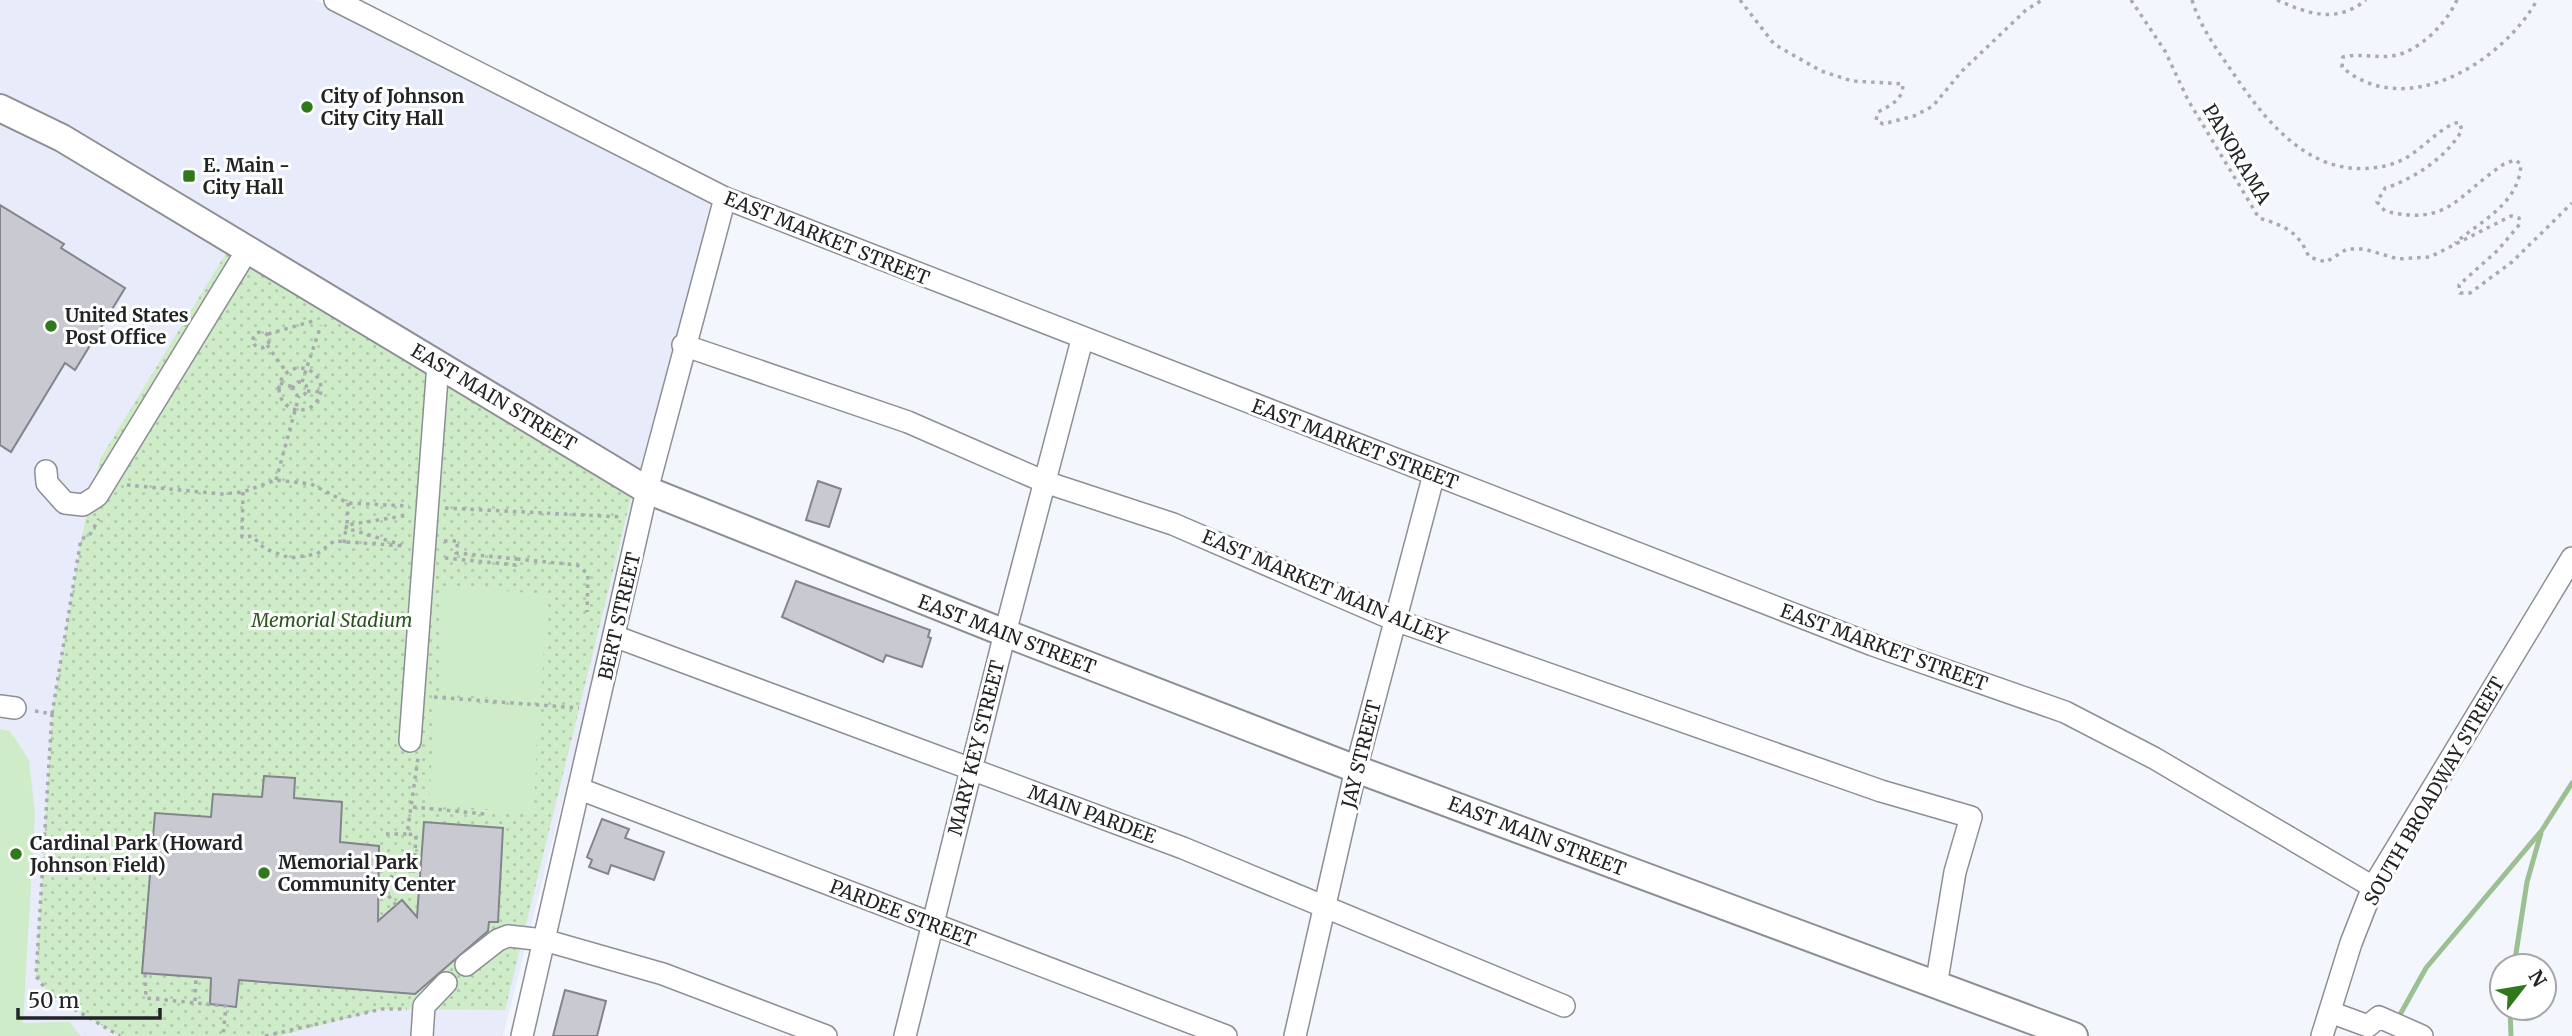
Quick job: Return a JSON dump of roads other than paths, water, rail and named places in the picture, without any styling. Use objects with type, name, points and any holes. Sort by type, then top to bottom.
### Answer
[{"type":"main road","name":"EAST MAIN STREET","points":[[0,108],[62,138],[647,490],[1005,634],[1356,769],[2074,1036]]},
{"type":"street","name":"EAST MARKET STREET","points":[[335,0],[725,198],[1082,340],[1873,645],[2065,712],[2154,758],[2373,887]]},
{"type":"street","name":"BERT STREET","points":[[522,1036],[647,490],[725,198]]},
{"type":"street","points":[[46,471],[47,484],[65,503],[83,505],[97,496],[248,249]]},
{"type":"street","name":"MARY KEY STREET","points":[[905,1036],[1005,634],[1082,340]]},
{"type":"street","name":"EAST MARKET MAIN ALLEY","points":[[684,345],[908,422],[1045,482],[1173,524],[1395,620],[1881,791],[1971,817],[1955,872],[1936,986]]},
{"type":"street","points":[[410,741],[416,510],[438,364]]},
{"type":"street","name":"JAY STREET","points":[[1295,1036],[1356,769],[1434,474]]},
{"type":"street","name":"SOUTH BROADWAY STREET","points":[[2322,1036],[2351,943],[2373,887],[2572,558]]},
{"type":"street","name":"MAIN PARDEE","points":[[614,636],[1183,848],[1564,1006]]},
{"type":"street","name":"PARDEE STREET","points":[[580,789],[1226,1036]]},
{"type":"street","points":[[466,965],[498,940],[508,936],[544,940],[663,974],[826,1036]]},
{"type":"street","points":[[409,1036],[420,1036],[424,1006],[446,983]]},
{"type":"street","points":[[2330,1012],[2369,1031],[2379,1017],[2422,1036]]},
{"type":"waterway","points":[[2397,1020],[2426,968],[2542,830],[2572,783]]},
{"type":"waterway","points":[[2516,952],[2527,882],[2541,833]]},
{"type":"waterway","points":[[2510,1022],[2511,1036]]},
{"type":"place","name":"City of Johnson City City Hall","points":[[307,107]]},
{"type":"place","name":"E. Main - City Hall","points":[[189,176]]},
{"type":"place","name":"United States Post Office","points":[[51,326]]},
{"type":"place","name":"Cardinal Park (Howard Johnson Field)","points":[[16,854]]},
{"type":"place","name":"Memorial Park Community Center","points":[[264,873]]},
{"type":"park label","name":"Memorial Stadium","points":[[332,620]]}]
